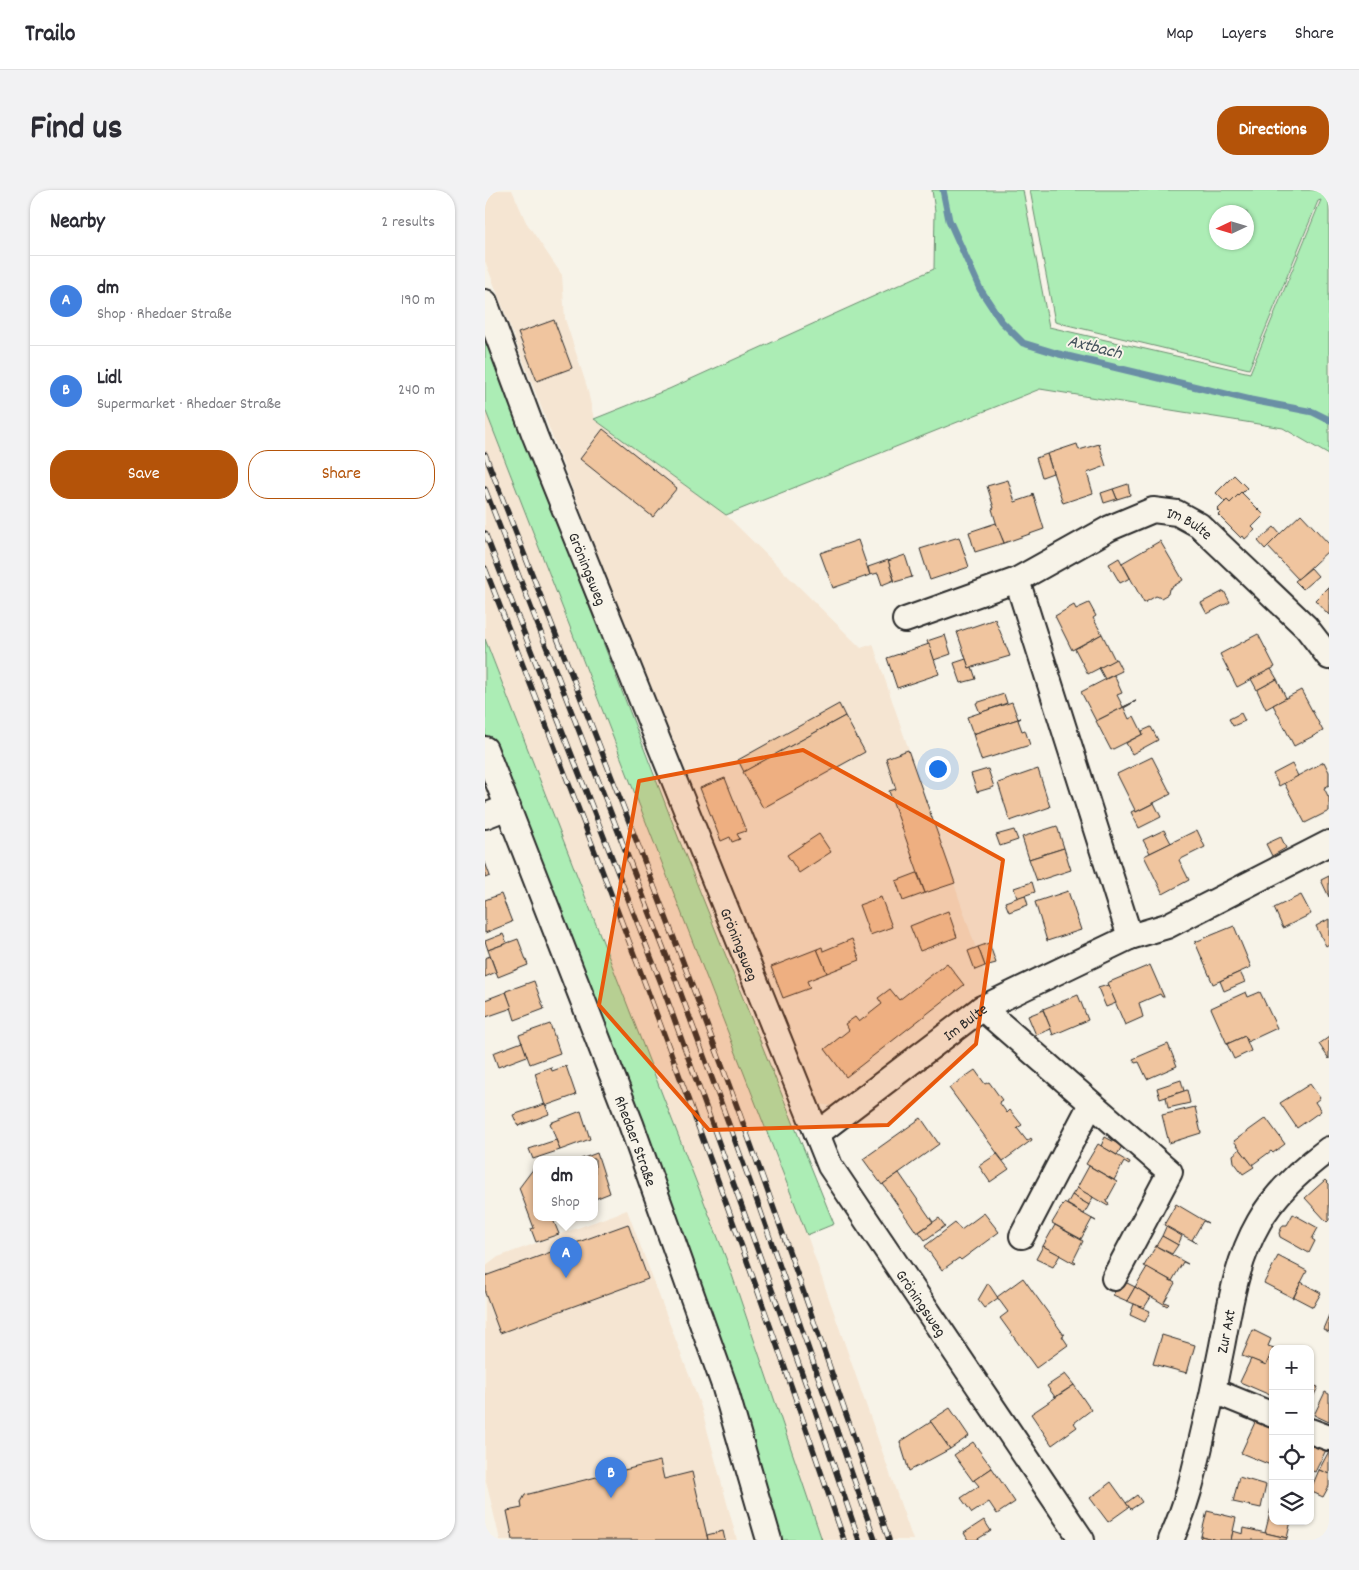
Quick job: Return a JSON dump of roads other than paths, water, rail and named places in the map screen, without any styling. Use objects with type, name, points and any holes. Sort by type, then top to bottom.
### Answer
[{"type":"street","name":"Gröningsweg","points":[[485,302],[538,446],[829,1166],[1082,1540]]},
{"type":"street","name":"Im Bulte","points":[[905,620],[1017,580],[1110,528],[1153,510],[1177,513],[1199,525],[1306,627],[1329,657]]},
{"type":"street","points":[[1017,580],[1130,937]]},
{"type":"street","name":"Rhedaer Straße","points":[[485,749],[631,1124],[724,1385],[769,1540]]},
{"type":"street","points":[[485,816],[508,807]]},
{"type":"street","name":"Im Bulte","points":[[817,1134],[981,1008],[1130,937],[1167,926],[1329,844]]},
{"type":"street","points":[[981,1008],[1170,1172],[1113,1278]]},
{"type":"street","points":[[1022,1236],[1091,1104]]},
{"type":"street","name":"Zur Axt","points":[[1171,1540],[1188,1500],[1214,1391],[1234,1286],[1244,1253],[1259,1222],[1275,1198],[1307,1165],[1329,1149]]},
{"type":"street","points":[[1214,1391],[1269,1413]]},
{"type":"street","points":[[1314,1432],[1329,1438]]},
{"type":"waterway","name":"Axtbach","points":[[943,190],[949,220],[980,289],[1001,321],[1023,343],[1059,354],[1251,400],[1313,412],[1329,420]]},
{"type":"railway","points":[[485,454],[714,1045],[841,1398],[889,1540]]},
{"type":"railway","points":[[485,489],[677,983],[756,1198],[875,1540]]},
{"type":"railway","points":[[485,533],[663,988],[812,1401],[859,1540]]},
{"type":"railway","points":[[485,568],[579,810],[715,1173],[844,1540]]},
{"type":"place","name":"dm","points":[[566,1278]]},
{"type":"place","name":"Lidl","points":[[611,1498]]}]
